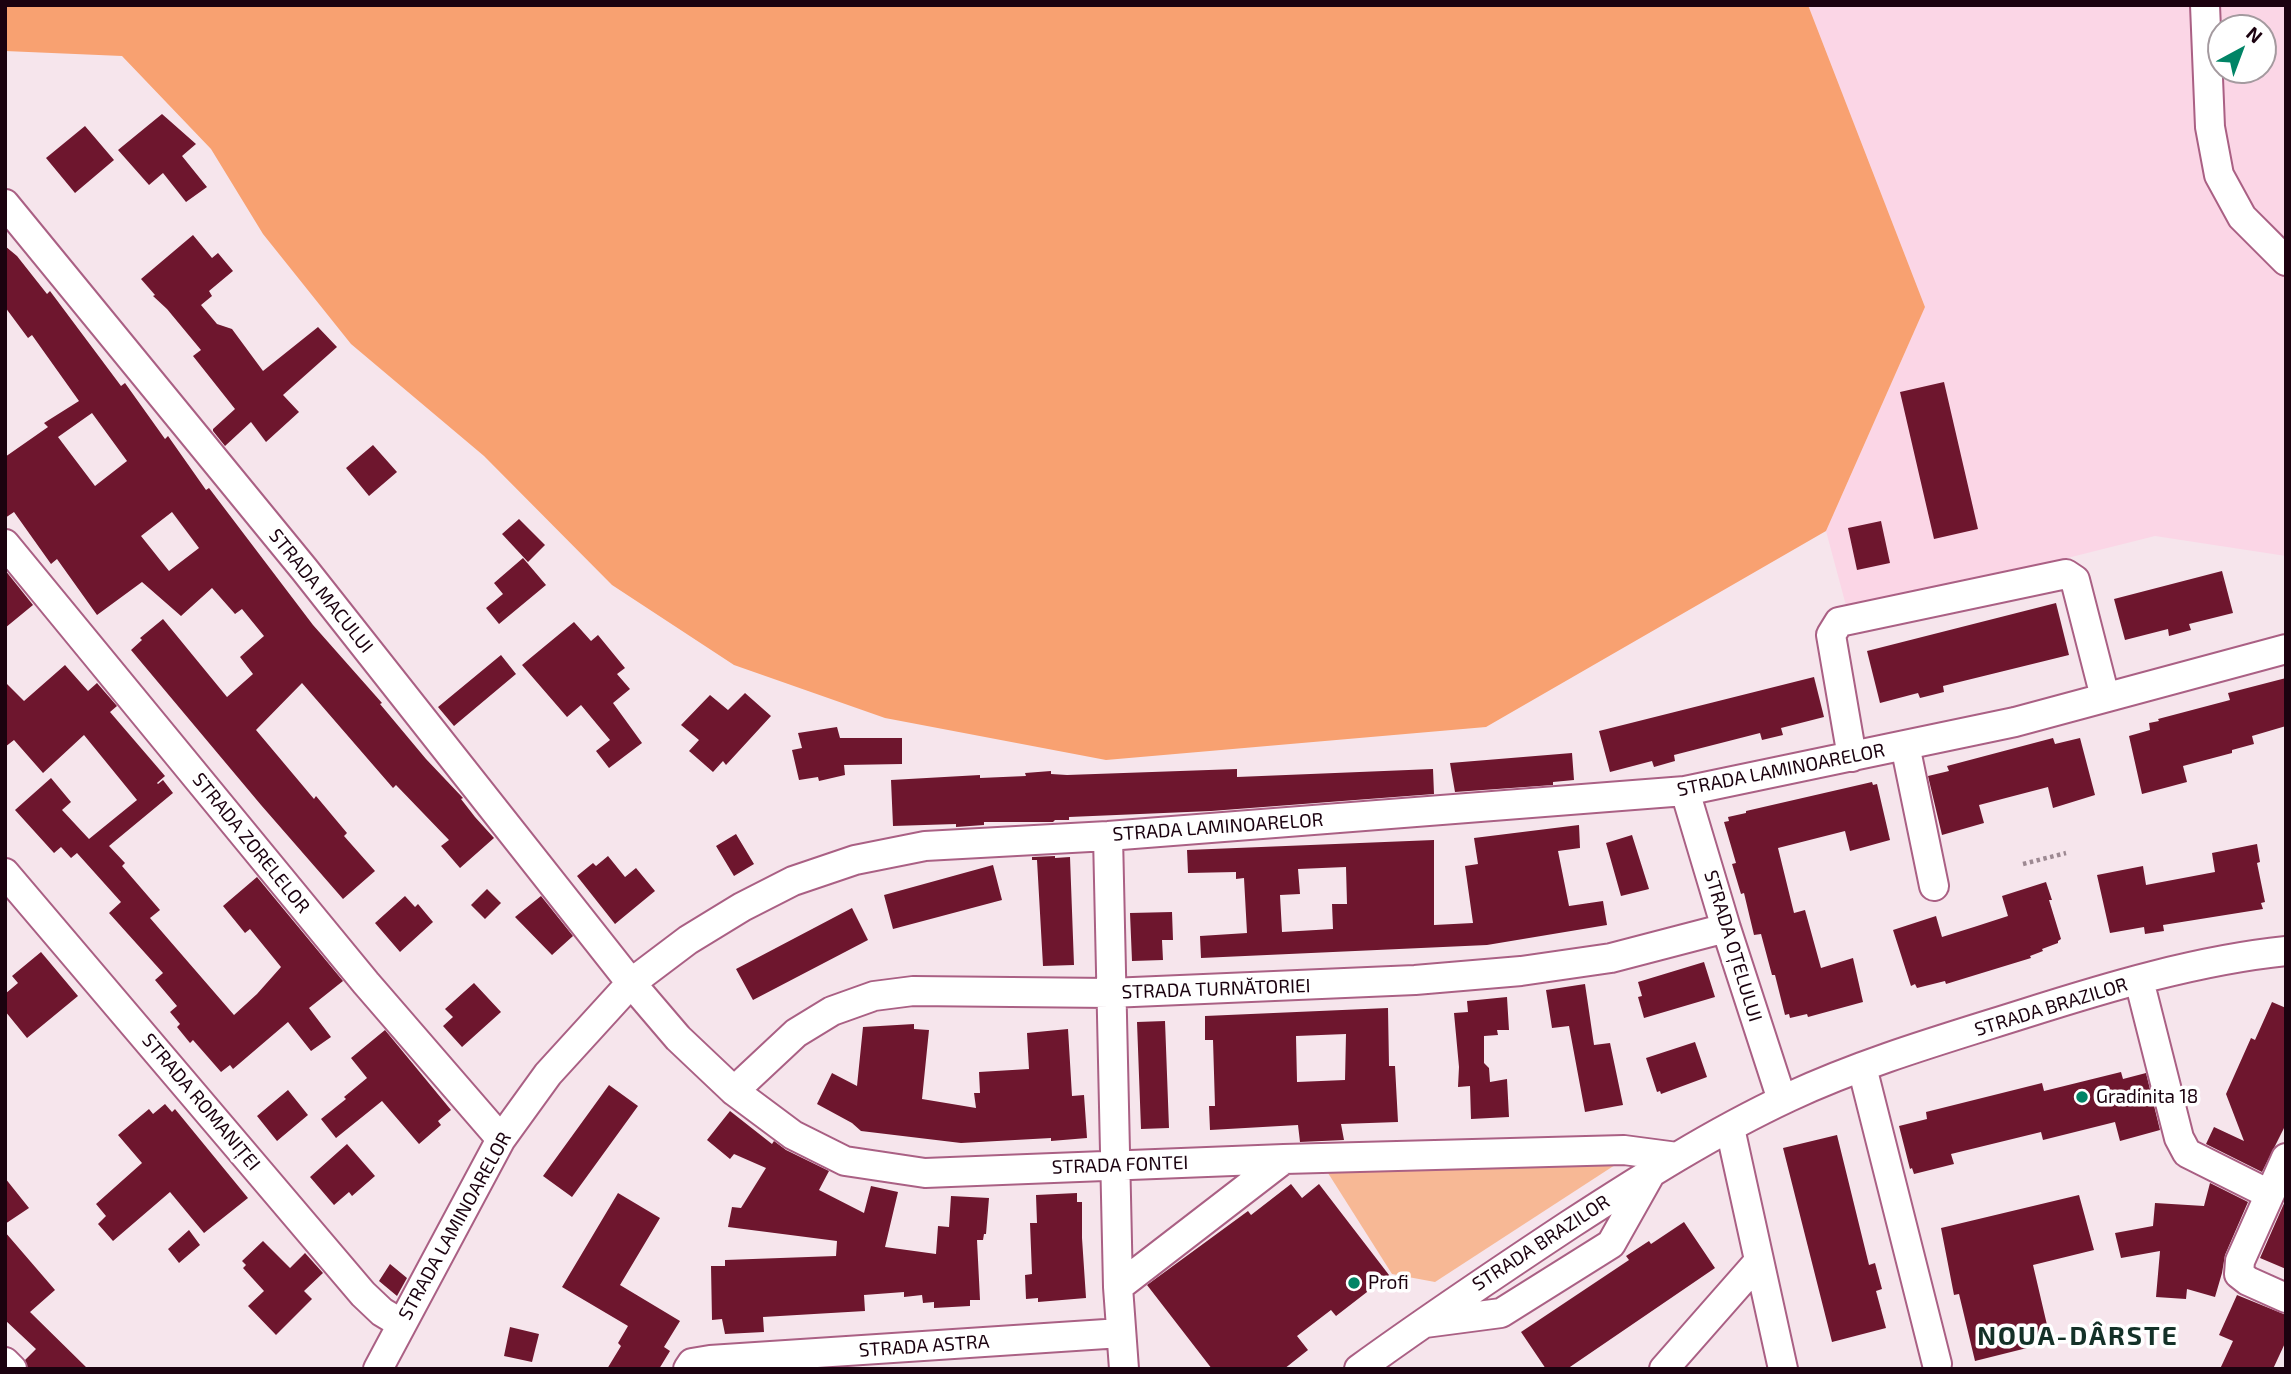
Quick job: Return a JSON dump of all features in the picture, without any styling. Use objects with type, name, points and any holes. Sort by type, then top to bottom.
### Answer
[{"type":"street","points":[[2205,5],[2210,127],[2219,175],[2242,217],[2286,261]]},
{"type":"street","name":"STRADA MACULUI","points":[[5,204],[304,569],[631,984]]},
{"type":"street","name":"STRADA ZORELELOR","points":[[5,544],[366,984],[501,1139]]},
{"type":"street","points":[[1852,757],[1831,635],[1839,622],[2066,574],[2075,580],[2105,697]]},
{"type":"street","name":"STRADA LAMINOARELOR","points":[[378,1369],[501,1139],[548,1074],[631,984],[688,940],[742,907],[793,881],[855,859],[925,846],[1108,836],[1685,791],[2015,722],[2286,649]]},
{"type":"street","points":[[1905,745],[1934,886]]},
{"type":"street","name":"STRADA OȚELULUI","points":[[1685,791],[1782,1100]]},
{"type":"street","points":[[1108,836],[1118,1287],[1124,1369]]},
{"type":"street","name":"STRADA ROMANIȚEI","points":[[5,873],[363,1294],[382,1312],[402,1324]]},
{"type":"street","name":"STRADA TURNĂTORIEI","points":[[734,1091],[796,1033],[832,1011],[874,996],[913,991],[1110,993],[1335,984],[1521,971],[1611,958],[1726,928]]},
{"type":"street","name":"STRADA BRAZILOR","points":[[1359,1369],[1460,1297],[1622,1190],[1782,1100],[1862,1067],[2098,990],[2229,959],[2286,951]]},
{"type":"street","name":"STRADA BRAZILOR","points":[[2139,981],[2179,1138],[2187,1153],[2269,1194]]},
{"type":"street","name":"STRADA FONTEI","points":[[631,984],[678,1038],[734,1091],[793,1135],[845,1161],[925,1173],[1284,1159],[1624,1150],[1677,1157]]},
{"type":"street","points":[[1862,1067],[1937,1364]]},
{"type":"street","points":[[1730,1128],[1783,1369]]},
{"type":"street","points":[[2286,1158],[2240,1261],[2239,1274],[2248,1281],[2286,1298]]},
{"type":"street","points":[[1118,1287],[1284,1159]]},
{"type":"street","points":[[1422,1324],[1502,1313],[1611,1244],[1652,1172]]},
{"type":"street","points":[[1664,1369],[1759,1261]]},
{"type":"street","name":"STRADA ASTRA","points":[[688,1369],[692,1363],[710,1360],[1121,1333]]},
{"type":"street","points":[[5,1362],[12,1369]]},
{"type":"path","points":[[2024,864],[2066,853]]},
{"type":"shaded area","points":[[5,5],[1808,5],[1925,307],[1826,531],[1486,727],[1106,760],[885,718],[734,665],[612,585],[484,456],[351,344],[263,234],[211,149],[122,56],[5,51]]},
{"type":"shaded area","points":[[1808,5],[2286,5],[2286,556],[2155,536],[1848,613],[1826,531],[1925,307]]},
{"type":"shaded area","points":[[1615,1165],[1435,1282],[1392,1274],[1328,1173]]},
{"type":"building","points":[[162,114],[196,144],[182,156],[207,187],[186,202],[163,173],[149,185],[118,150]]},
{"type":"building","points":[[85,126],[114,160],[75,193],[46,158]]},
{"type":"building","points":[[193,235],[212,258],[218,253],[233,271],[209,291],[212,296],[201,305],[217,324],[232,329],[263,371],[318,327],[337,347],[283,395],[299,412],[266,442],[251,422],[225,446],[213,431],[235,409],[193,356],[201,350],[141,279]]},
{"type":"building","points":[[5,246],[17,256],[47,294],[50,291],[121,386],[125,383],[165,439],[168,436],[206,490],[209,488],[313,625],[382,703],[380,704],[426,759],[463,798],[461,799],[494,838],[460,868],[441,846],[449,840],[396,785],[393,788],[302,683],[256,730],[314,799],[316,796],[347,833],[344,836],[375,871],[343,899],[131,650],[142,640],[140,638],[163,619],[227,697],[253,674],[240,657],[264,636],[242,609],[235,614],[212,588],[181,616],[142,582],[97,615],[57,559],[51,564],[14,512],[5,518],[5,457],[48,427],[44,423],[79,401],[32,335],[28,338],[5,307]],"holes":[[[92,413],[127,461],[95,486],[58,437]],[[172,512],[199,548],[169,571],[141,536]]]},
{"type":"building","points":[[1944,382],[1978,529],[1934,539],[1900,392]]},
{"type":"building","points":[[373,445],[397,472],[369,496],[346,468]]},
{"type":"building","points":[[519,519],[545,545],[528,562],[502,534]]},
{"type":"building","points":[[1881,521],[1890,563],[1857,570],[1848,528]]},
{"type":"building","points":[[523,558],[546,585],[499,624],[486,608],[503,594],[494,583]]},
{"type":"building","points":[[5,570],[33,605],[5,628]]},
{"type":"building","points":[[2222,571],[2233,613],[2189,624],[2191,630],[2169,636],[2168,629],[2125,640],[2114,599]]},
{"type":"building","points":[[2056,603],[2069,655],[1943,686],[1944,692],[1920,698],[1918,693],[1880,703],[1867,651]]},
{"type":"building","points":[[574,622],[591,641],[598,635],[625,668],[617,674],[630,689],[613,703],[642,743],[609,768],[596,751],[610,740],[581,705],[567,717],[522,665]]},
{"type":"building","points":[[501,655],[516,674],[454,726],[438,707]]},
{"type":"building","points":[[65,665],[88,691],[97,683],[117,706],[110,712],[165,776],[157,783],[163,780],[173,793],[109,846],[125,863],[122,866],[160,910],[150,918],[234,1015],[281,967],[250,929],[245,933],[223,906],[257,877],[343,981],[309,1008],[331,1037],[311,1051],[288,1022],[233,1069],[230,1065],[221,1072],[193,1040],[190,1043],[177,1027],[180,1024],[170,1012],[177,1006],[155,980],[163,973],[109,913],[121,902],[77,853],[71,858],[61,847],[54,853],[15,810],[51,778],[71,802],[62,810],[89,839],[137,800],[84,735],[43,773],[14,740],[5,747],[5,682],[24,701]]},
{"type":"building","points":[[1814,677],[1824,717],[1781,728],[1783,735],[1762,740],[1760,733],[1674,755],[1675,761],[1654,767],[1652,761],[1610,772],[1599,731]]},
{"type":"building","points":[[2286,678],[2286,726],[2252,736],[2254,744],[2232,750],[2232,753],[2183,766],[2187,782],[2142,794],[2129,736],[2150,730],[2149,723],[2159,721],[2158,719],[2230,700],[2228,693]]},
{"type":"building","points":[[745,693],[771,716],[726,765],[723,761],[713,772],[689,751],[699,740],[681,725],[710,695],[728,710]]},
{"type":"building","points":[[837,727],[840,738],[902,738],[902,764],[844,765],[845,775],[819,781],[818,777],[799,780],[792,750],[802,748],[798,733]]},
{"type":"building","points":[[2053,738],[2055,744],[2080,738],[2095,795],[2053,808],[2048,787],[1979,805],[1984,823],[1942,835],[1928,776],[1949,771],[1947,766]]},
{"type":"building","points":[[1572,753],[1574,780],[1553,782],[1553,785],[1455,792],[1450,763]]},
{"type":"building","points":[[1237,769],[1237,777],[1433,769],[1434,794],[1211,811],[1069,817],[1069,820],[1053,822],[984,822],[984,825],[956,827],[956,824],[893,826],[891,780],[980,775],[980,778],[1026,776],[1025,773],[1051,771],[1051,774],[1067,775]]},
{"type":"building","points":[[1872,782],[1873,785],[1877,784],[1890,840],[1850,851],[1845,831],[1778,848],[1794,913],[1805,910],[1821,968],[1853,958],[1863,1002],[1808,1017],[1807,1014],[1790,1018],[1789,1014],[1785,1015],[1761,934],[1754,935],[1744,893],[1741,894],[1732,864],[1736,863],[1724,822],[1729,821],[1728,817],[1746,811]]},
{"type":"building","points":[[1579,825],[1580,848],[1558,851],[1569,906],[1603,901],[1607,925],[1487,945],[1201,958],[1200,936],[1247,933],[1244,878],[1236,879],[1236,872],[1188,873],[1187,850],[1434,840],[1434,925],[1473,923],[1465,866],[1478,864],[1474,838]],"holes":[[[1346,867],[1347,904],[1332,904],[1333,929],[1282,932],[1280,895],[1300,894],[1298,869]]]},
{"type":"building","points":[[736,834],[754,864],[734,876],[716,846]]},
{"type":"building","points":[[1632,835],[1649,889],[1621,896],[1606,843]]},
{"type":"building","points":[[2257,844],[2260,862],[2257,863],[2265,902],[2261,903],[2263,909],[2163,925],[2164,931],[2145,934],[2144,927],[2110,933],[2097,875],[2143,866],[2146,885],[2215,872],[2212,853]]},
{"type":"building","points":[[608,856],[625,877],[636,868],[655,891],[615,924],[577,876],[593,863],[596,866]]},
{"type":"building","points":[[1032,857],[1070,857],[1074,965],[1043,966],[1037,860],[1032,860]]},
{"type":"building","points":[[993,865],[1002,900],[893,929],[884,895]]},
{"type":"building","points":[[2046,882],[2061,939],[2058,943],[2042,949],[2043,951],[2030,956],[2031,958],[1946,984],[1945,981],[1917,988],[1915,984],[1911,986],[1893,930],[1936,916],[1942,937],[1974,927],[2008,916],[2002,896]]},
{"type":"building","points":[[487,889],[501,903],[485,919],[471,905]]},
{"type":"building","points":[[405,896],[415,907],[418,904],[433,922],[400,952],[375,923]]},
{"type":"building","points":[[541,896],[573,936],[552,955],[515,917]]},
{"type":"building","points":[[852,908],[868,940],[753,1000],[736,969]]},
{"type":"building","points":[[1172,912],[1173,940],[1162,940],[1163,960],[1132,961],[1130,913]]},
{"type":"building","points":[[41,952],[78,996],[27,1038],[5,1011],[5,994],[18,983],[12,976]]},
{"type":"building","points":[[1704,962],[1715,997],[1644,1018],[1638,997],[1642,996],[1638,982]]},
{"type":"building","points":[[474,983],[501,1012],[462,1047],[443,1026],[453,1017],[445,1009]]},
{"type":"building","points":[[1585,984],[1594,1045],[1610,1043],[1623,1105],[1585,1112],[1569,1026],[1552,1028],[1546,990]]},
{"type":"building","points":[[1507,997],[1509,1030],[1497,1030],[1498,1035],[1484,1036],[1484,1063],[1489,1068],[1490,1082],[1507,1079],[1509,1117],[1471,1119],[1470,1086],[1458,1087],[1454,1013],[1468,1012],[1467,1001]]},
{"type":"building","points":[[2272,1002],[2286,1008],[2286,1124],[2262,1172],[2206,1144],[2214,1127],[2244,1141],[2226,1094],[2251,1038],[2255,1040]]},
{"type":"building","points":[[1388,1008],[1389,1066],[1395,1066],[1398,1122],[1341,1124],[1344,1140],[1300,1142],[1298,1125],[1210,1130],[1209,1106],[1215,1106],[1213,1040],[1205,1040],[1205,1016]],"holes":[[[1346,1034],[1345,1080],[1297,1082],[1296,1036]]]},
{"type":"building","points":[[1165,1021],[1169,1128],[1141,1129],[1137,1022]]},
{"type":"building","points":[[914,1024],[914,1029],[929,1030],[922,1099],[976,1108],[974,1093],[980,1093],[979,1072],[1029,1069],[1027,1033],[1068,1029],[1072,1096],[1084,1095],[1087,1138],[961,1143],[861,1131],[852,1123],[817,1104],[832,1073],[857,1086],[863,1027]]},
{"type":"building","points":[[385,1030],[451,1110],[438,1121],[441,1125],[419,1144],[382,1101],[336,1138],[321,1119],[367,1078],[351,1058]]},
{"type":"building","points":[[1695,1042],[1707,1077],[1661,1094],[1660,1091],[1657,1092],[1646,1058]]},
{"type":"building","points":[[2121,1072],[2123,1079],[2146,1073],[2160,1130],[2120,1141],[2115,1122],[2043,1140],[2041,1132],[1951,1154],[1954,1164],[1914,1174],[1912,1168],[1910,1169],[1899,1126],[1927,1119],[1926,1112],[2042,1083],[2044,1091]]},
{"type":"building","points":[[609,1085],[638,1106],[572,1197],[543,1176]]},
{"type":"building","points":[[288,1090],[308,1115],[277,1141],[257,1116]]},
{"type":"building","points":[[165,1104],[172,1112],[175,1109],[248,1198],[204,1233],[170,1192],[113,1241],[98,1224],[106,1216],[96,1204],[142,1163],[118,1135],[149,1109],[153,1114]]},
{"type":"building","points":[[730,1111],[772,1144],[774,1141],[786,1150],[829,1171],[819,1190],[864,1213],[871,1186],[898,1192],[885,1247],[936,1254],[938,1226],[949,1227],[951,1196],[989,1198],[986,1234],[983,1240],[977,1240],[980,1300],[970,1300],[970,1306],[934,1308],[934,1302],[923,1303],[922,1295],[904,1297],[904,1292],[864,1295],[865,1311],[763,1317],[764,1332],[725,1334],[722,1319],[712,1320],[711,1266],[725,1266],[725,1260],[836,1256],[837,1241],[728,1227],[732,1207],[741,1208],[766,1168],[734,1154],[730,1159],[707,1140]]},
{"type":"building","points":[[1837,1135],[1869,1265],[1875,1263],[1882,1289],[1876,1291],[1886,1328],[1832,1342],[1783,1148]]},
{"type":"building","points":[[347,1144],[375,1176],[352,1196],[349,1192],[334,1205],[310,1177]]},
{"type":"building","points":[[5,1178],[29,1208],[5,1224]]},
{"type":"building","points":[[2210,1183],[2248,1202],[2225,1255],[2215,1297],[2187,1289],[2186,1299],[2156,1297],[2160,1251],[2121,1258],[2115,1233],[2153,1226],[2155,1203],[2204,1206]]},
{"type":"building","points":[[1291,1184],[1302,1198],[1319,1184],[1389,1275],[1336,1316],[1331,1310],[1297,1336],[1308,1350],[1284,1369],[1212,1369],[1147,1285],[1248,1211],[1251,1215]]},
{"type":"building","points":[[618,1193],[660,1218],[620,1285],[680,1321],[664,1347],[670,1351],[659,1369],[607,1369],[621,1346],[618,1343],[628,1326],[562,1287]]},
{"type":"building","points":[[1077,1193],[1077,1202],[1082,1202],[1086,1298],[1038,1302],[1038,1298],[1026,1299],[1025,1275],[1032,1274],[1030,1223],[1037,1223],[1036,1195]]},
{"type":"building","points":[[2079,1195],[2094,1250],[2033,1265],[2051,1342],[1975,1361],[1959,1294],[1954,1295],[1941,1228]]},
{"type":"building","points":[[2286,1199],[2286,1269],[2260,1258]]},
{"type":"building","points":[[1684,1222],[1715,1268],[1567,1369],[1546,1369],[1521,1332],[1629,1260],[1626,1256],[1649,1241],[1651,1244]]},
{"type":"building","points":[[189,1230],[200,1245],[179,1263],[168,1249]]},
{"type":"building","points":[[5,1232],[55,1290],[30,1312],[88,1369],[28,1369],[25,1360],[36,1349],[5,1320]]},
{"type":"building","points":[[263,1241],[290,1268],[305,1253],[323,1273],[304,1291],[312,1299],[276,1335],[248,1306],[264,1291],[243,1268],[246,1265],[242,1261]]},
{"type":"building","points":[[390,1264],[407,1278],[397,1296],[379,1281]]},
{"type":"building","points":[[2237,1295],[2286,1315],[2286,1341],[2273,1369],[2220,1369],[2233,1341],[2219,1335]]},
{"type":"building","points":[[510,1327],[539,1334],[532,1362],[504,1356]]},
{"type":"place","name":"Gradinita 18","points":[[2082,1097]]},
{"type":"place","name":"Profi","points":[[1354,1283]]},
{"type":"district","name":"NOUA-DÂRSTE","points":[[2078,1336]]}]
